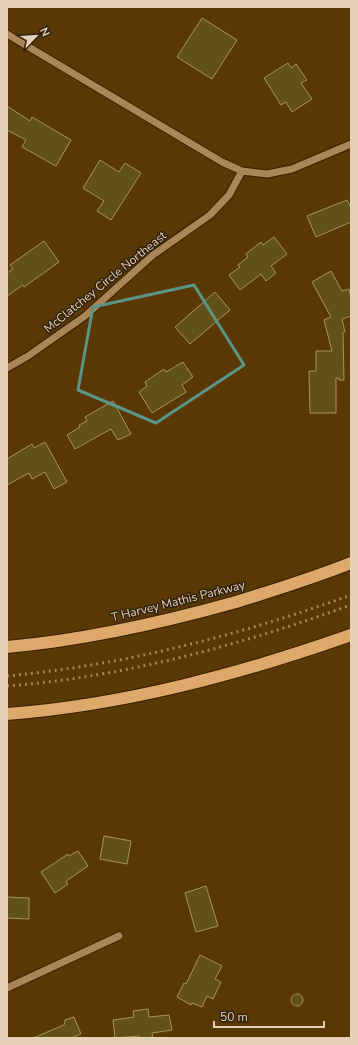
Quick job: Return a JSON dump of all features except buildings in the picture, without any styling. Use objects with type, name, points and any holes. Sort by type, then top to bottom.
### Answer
[{"type":"highway","name":"T Harvey Mathis Parkway","points":[[7,647],[96,635],[156,623],[283,588],[351,563]]},
{"type":"highway","points":[[7,714],[38,712],[100,703],[172,689],[304,652],[351,635]]},
{"type":"street","points":[[7,34],[222,162],[242,171],[267,174],[292,169],[351,144]]},
{"type":"street","name":"McClatchey Circle Northeast","points":[[7,368],[28,356],[85,316],[153,255],[210,215],[229,195],[242,171]]},
{"type":"street","points":[[7,988],[119,936]]},
{"type":"highlighted area","points":[[194,285],[244,365],[156,423],[78,390],[93,307]]},
{"type":"railway","points":[[7,676],[95,664],[182,646],[267,623],[351,595]]},
{"type":"railway","points":[[7,686],[51,682],[95,675],[182,657],[267,633],[351,605]]}]
